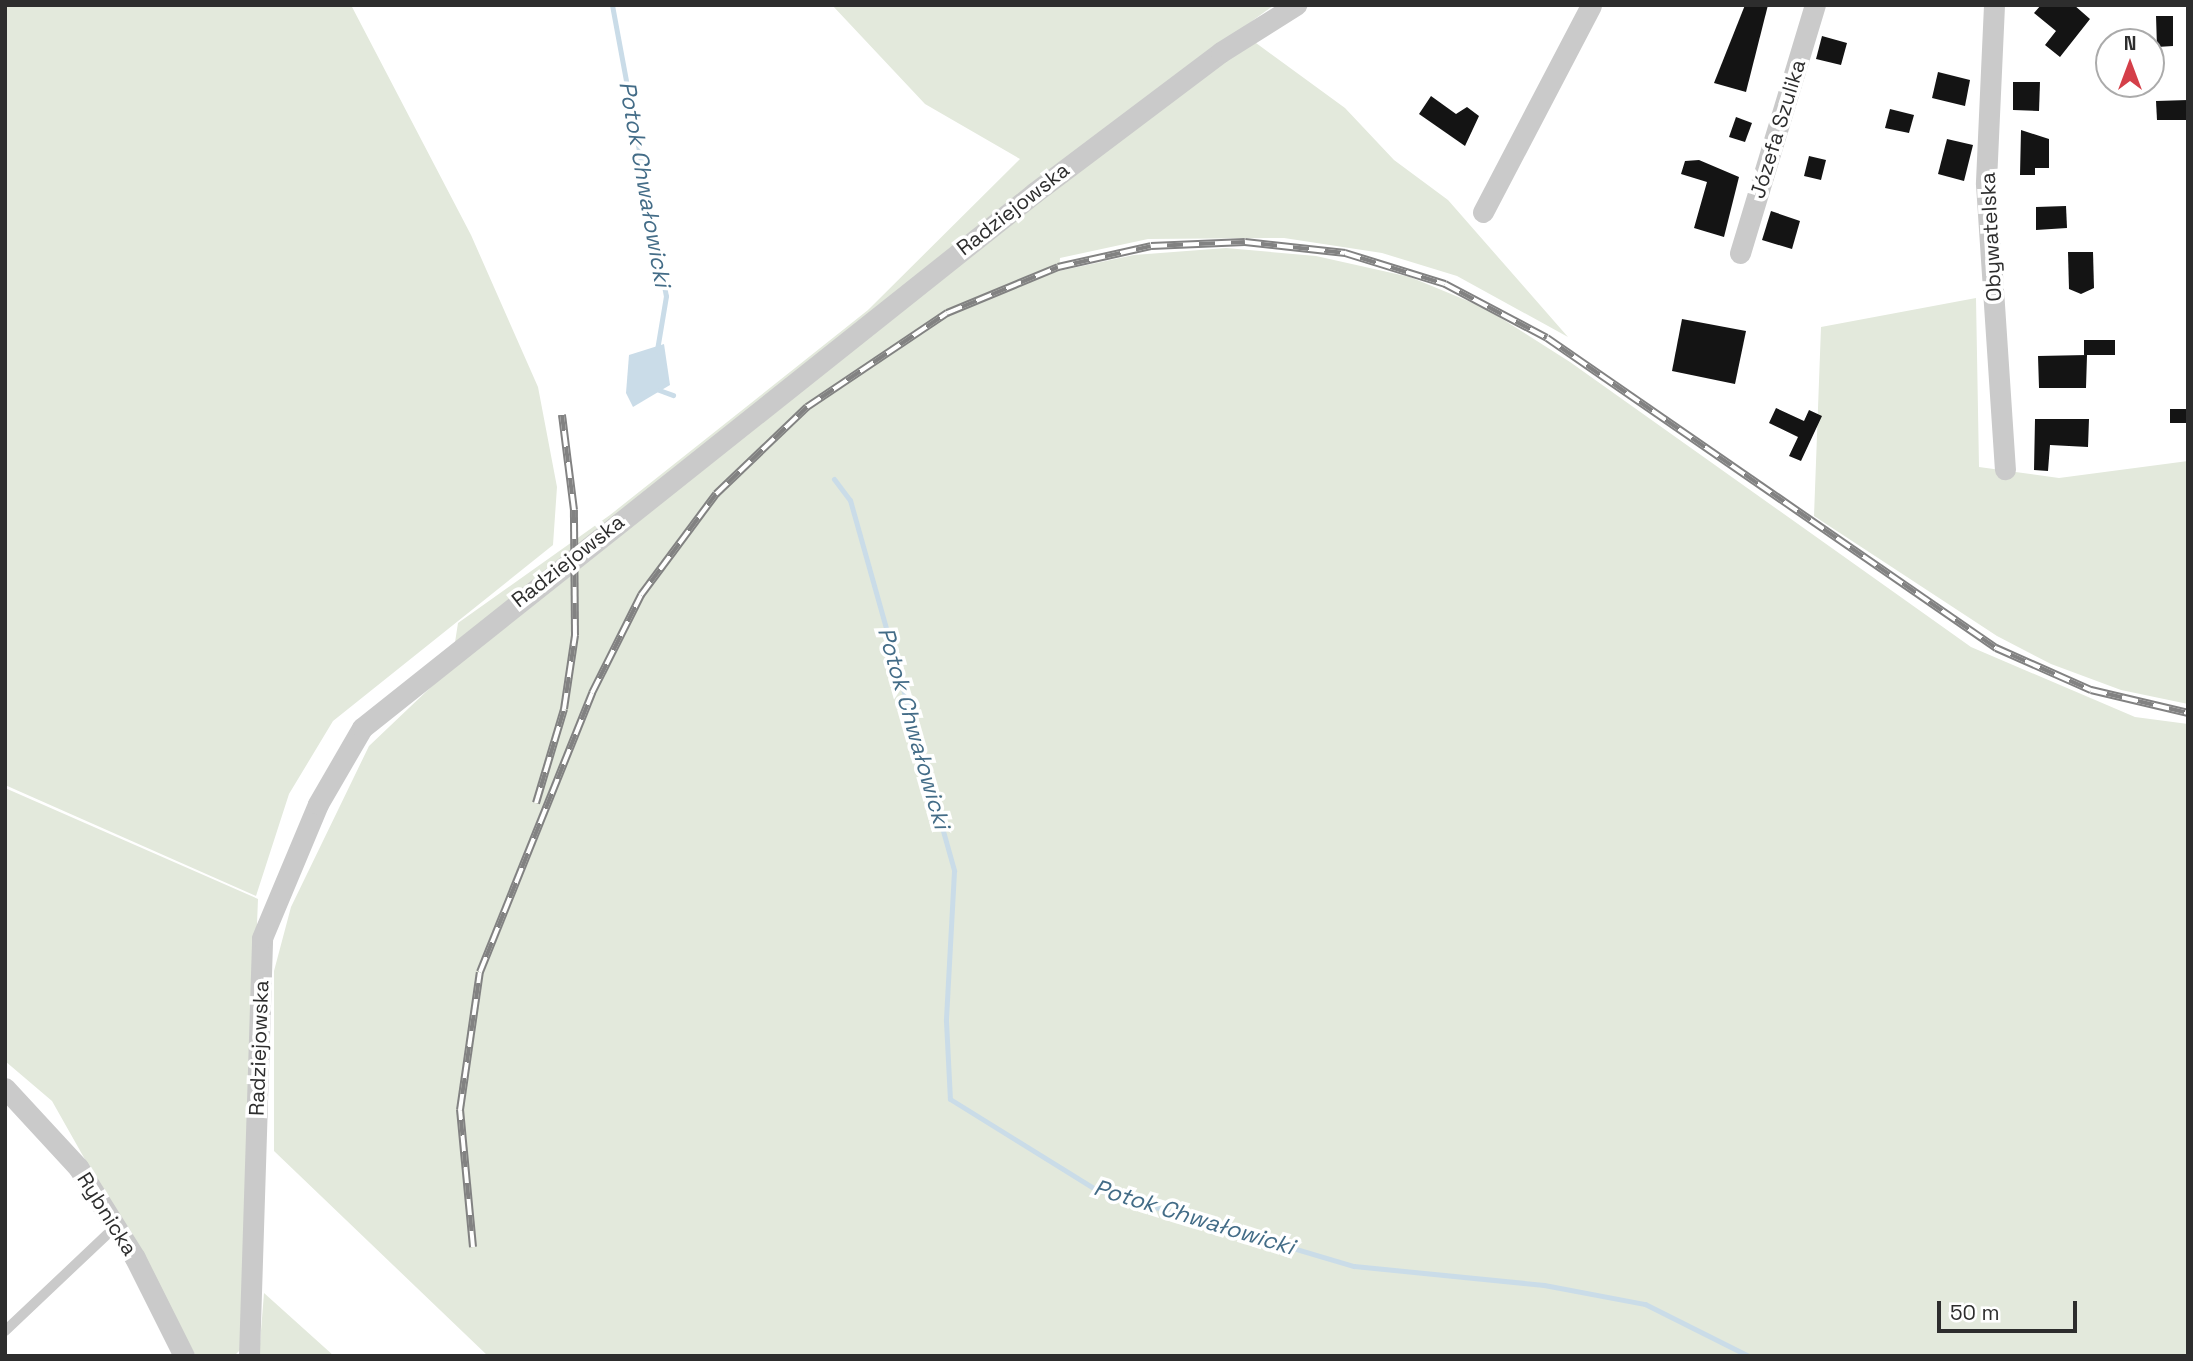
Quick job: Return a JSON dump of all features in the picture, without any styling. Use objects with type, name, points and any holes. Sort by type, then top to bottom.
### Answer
[{"type":"street","name":"Radziejowska","points":[[249,1356],[262,938],[318,804],[362,728],[1034,193],[1221,52],[1296,5]]},
{"type":"street","points":[[1483,212],[1591,5]]},
{"type":"street","name":"Józefa Szulika","points":[[1741,253],[1815,5]]},
{"type":"street","name":"Obywatelska","points":[[1994,5],[1986,184],[2005,469]]},
{"type":"street","name":"Rybnicka","points":[[5,1088],[78,1167],[115,1227],[184,1356]]},
{"type":"lane","points":[[5,1331],[115,1227]]},
{"type":"shaded area","points":[[5,5],[351,5],[471,235],[538,387],[557,487],[553,545],[333,721],[289,794],[256,896],[5,785]]},
{"type":"shaded area","points":[[832,5],[1274,5],[1244,27],[1256,43],[1345,108],[1394,160],[1448,200],[1568,337],[1457,276],[1382,253],[1284,238],[1148,239],[1060,258],[1059,271],[1134,255],[1226,248],[1316,256],[1410,277],[1485,308],[1570,362],[1971,647],[2135,717],[2188,724],[2188,1356],[488,1356],[274,1151],[274,971],[291,907],[369,746],[451,668],[458,623],[610,515],[868,310],[1020,159],[925,104]]},
{"type":"shaded area","points":[[1976,298],[1979,467],[2059,478],[2188,461],[2188,704],[2121,690],[2051,664],[1997,636],[1814,516],[1821,327]]},
{"type":"shaded area","points":[[5,788],[258,899],[240,1350],[234,1356],[196,1356],[52,1101],[5,1061]]},
{"type":"shaded area","points":[[264,1293],[334,1356],[259,1356]]},
{"type":"water","points":[[664,344],[670,385],[633,407],[626,393],[629,355]]},
{"type":"building","points":[[1745,5],[1768,5],[1746,92],[1714,83]]},
{"type":"building","points":[[2041,5],[2074,5],[2090,19],[2060,57],[2045,45],[2056,31],[2034,13]]},
{"type":"building","points":[[2156,16],[2173,16],[2173,46],[2165,46],[2165,28],[2156,28]]},
{"type":"building","points":[[1822,36],[1847,43],[1841,65],[1816,59]]},
{"type":"building","points":[[1938,72],[1970,80],[1965,106],[1932,98]]},
{"type":"building","points":[[2013,82],[2040,82],[2039,111],[2013,110]]},
{"type":"building","points":[[1431,96],[1456,114],[1467,107],[1479,116],[1465,146],[1419,114]]},
{"type":"building","points":[[2188,100],[2188,120],[2157,120],[2156,101]]},
{"type":"building","points":[[1890,109],[1914,115],[1909,133],[1885,128]]},
{"type":"building","points":[[1736,117],[1752,123],[1745,142],[1729,137]]},
{"type":"building","points":[[2021,130],[2049,139],[2049,168],[2035,168],[2035,175],[2020,175]]},
{"type":"building","points":[[1947,139],[1973,145],[1964,181],[1938,174]]},
{"type":"building","points":[[1809,156],[1826,160],[1821,180],[1804,176]]},
{"type":"building","points":[[1699,160],[1739,177],[1724,237],[1694,228],[1707,182],[1681,174],[1685,161]]},
{"type":"building","points":[[2066,206],[2067,228],[2036,230],[2036,207]]},
{"type":"building","points":[[1771,211],[1800,221],[1792,249],[1762,240]]},
{"type":"building","points":[[2068,252],[2093,252],[2094,288],[2081,294],[2069,289]]},
{"type":"building","points":[[1682,319],[1746,331],[1735,384],[1672,371]]},
{"type":"building","points":[[2084,340],[2115,340],[2115,355],[2084,355]]},
{"type":"building","points":[[2087,355],[2086,388],[2039,388],[2038,356]]},
{"type":"building","points":[[1776,408],[1804,421],[1809,410],[1822,416],[1801,461],[1789,456],[1798,437],[1769,423]]},
{"type":"building","points":[[2170,409],[2188,409],[2188,423],[2170,423]]},
{"type":"building","points":[[2035,419],[2089,419],[2088,447],[2050,445],[2048,471],[2034,470]]},
{"type":"waterway","name":"Potok Chwałowicki","points":[[612,5],[666,296],[657,350]]},
{"type":"waterway","name":"Potok Chwałowicki","points":[[659,390],[673,395]]},
{"type":"waterway","name":"Potok Chwałowicki","points":[[834,479],[850,500],[954,871],[946,1021],[950,1099],[1095,1189],[1354,1266],[1544,1285],[1645,1304],[1749,1356]]},
{"type":"railway","points":[[473,1247],[460,1110],[480,972],[592,693],[641,595],[716,494],[807,407],[947,313],[1058,267],[1151,246],[1245,242],[1345,253],[1445,284],[1547,338],[1996,648],[2091,690],[2188,713]]},
{"type":"railway","points":[[536,803],[564,709],[575,635],[574,510],[562,415]]}]
